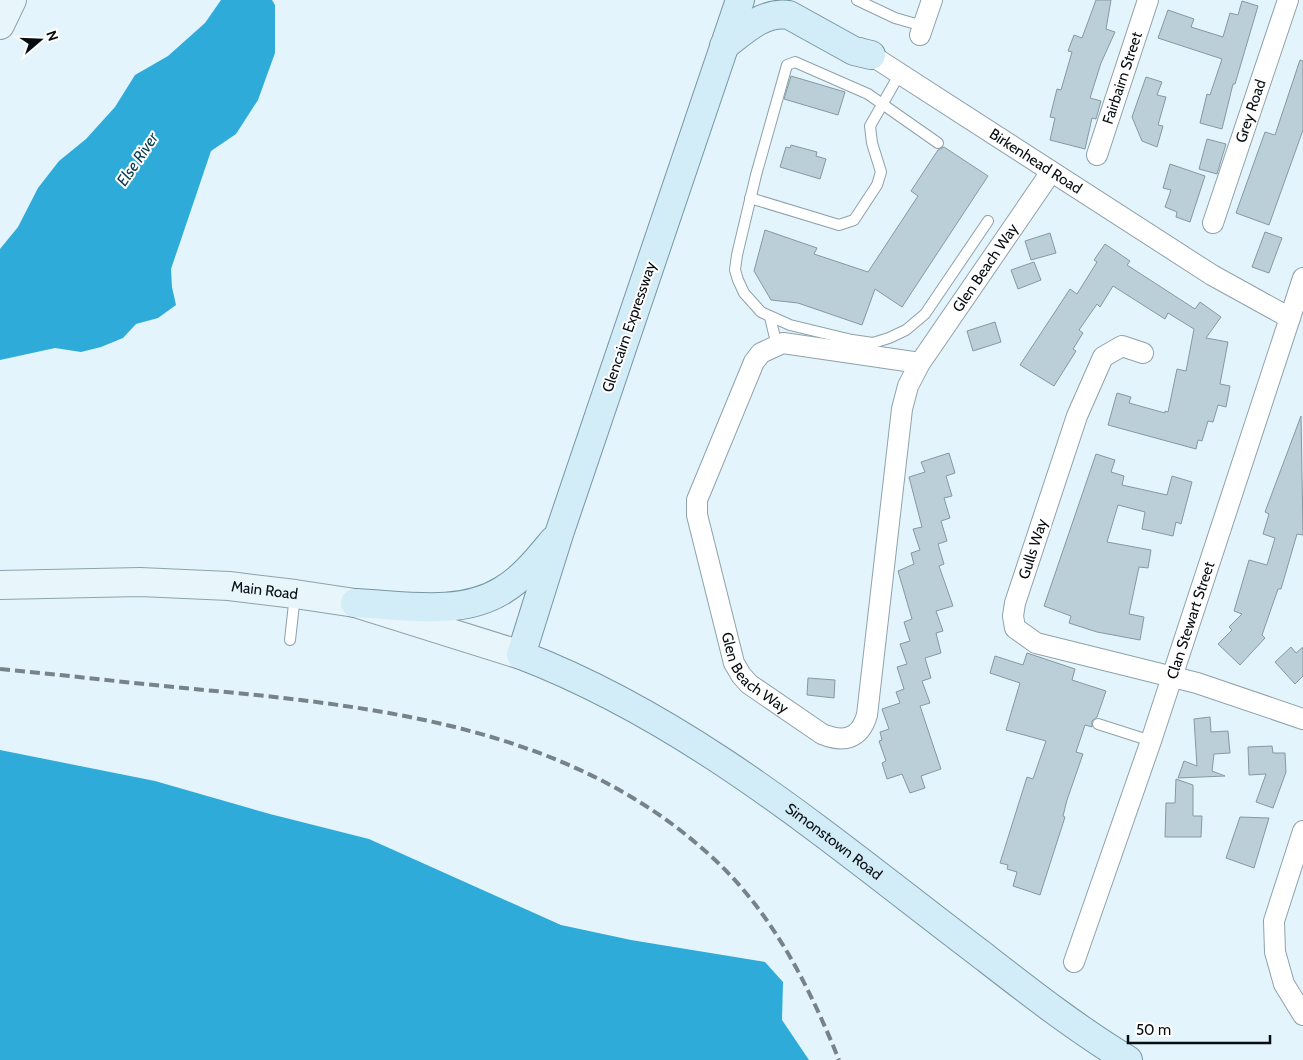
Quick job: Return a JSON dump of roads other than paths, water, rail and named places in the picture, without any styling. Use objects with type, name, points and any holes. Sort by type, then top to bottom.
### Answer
[{"type":"main road","points":[[0,25],[12,0]]},
{"type":"main road","name":"Glencairn Expressway","points":[[521,655],[559,534],[740,0]]},
{"type":"main road","points":[[724,46],[752,24],[768,16],[780,14],[789,15],[854,51],[871,55]]},
{"type":"main road","points":[[355,603],[440,607],[465,605],[484,600],[504,590],[520,577],[559,534]]},
{"type":"main road","name":"Main Road","points":[[4,582],[140,582],[229,586],[295,594],[355,603],[521,655]]},
{"type":"main road","name":"Simonstown Road","points":[[521,655],[553,667],[624,701],[744,775],[1053,1010],[1128,1060]]},
{"type":"street","name":"Birkenhead Road","points":[[784,0],[1212,275],[1290,318]]},
{"type":"street","points":[[922,30],[932,0]]},
{"type":"street","name":"Fairbairn Street","points":[[1097,155],[1148,0]]},
{"type":"street","name":"Grey Road","points":[[1212,223],[1288,0]]},
{"type":"street","name":"Glen Beach Way","points":[[777,346],[761,353],[754,362],[699,493],[697,515],[734,663],[741,675],[750,684],[814,728],[833,738],[845,739],[857,734],[864,726],[867,715],[902,409],[908,386],[920,363],[1051,172]]},
{"type":"street","name":"Clan Stewart Street","points":[[1074,962],[1151,741],[1302,284]]},
{"type":"street","points":[[777,346],[783,344],[796,345],[920,363]]},
{"type":"street","name":"Gulls Way","points":[[1143,353],[1122,346],[1103,358],[1077,416],[1015,602],[1013,616],[1015,628],[1036,643],[1172,677]]},
{"type":"street","points":[[1172,677],[1197,683],[1303,719]]},
{"type":"street","points":[[1303,830],[1274,922],[1275,952],[1284,984],[1303,1015]]},
{"type":"lane","points":[[857,0],[922,30]]},
{"type":"lane","points":[[938,143],[868,94],[795,62],[787,65],[750,198],[737,255],[736,270],[744,293],[754,306],[770,317],[790,325],[852,340],[873,343],[906,330],[924,314],[988,221]]},
{"type":"lane","points":[[750,198],[839,225],[854,220],[879,179],[881,166],[872,143],[870,126],[899,75]]},
{"type":"lane","points":[[770,317],[777,346]]},
{"type":"lane","points":[[290,640],[295,594]]},
{"type":"lane","points":[[1098,724],[1151,741]]},
{"type":"water","name":"Else River","points":[[221,0],[272,0],[275,5],[275,53],[258,100],[236,134],[211,151],[171,269],[176,305],[158,318],[136,324],[123,338],[101,347],[81,352],[55,348],[0,360],[0,249],[18,227],[38,188],[59,161],[86,139],[115,107],[135,75],[168,56],[205,23]]},
{"type":"water","points":[[0,750],[155,781],[270,814],[369,839],[561,925],[631,940],[765,962],[783,982],[782,1020],[809,1060],[0,1060]]},
{"type":"railway","points":[[0,669],[333,704],[402,715],[470,731],[536,752],[599,779],[659,814],[714,859],[735,880],[772,927],[787,952],[802,978],[839,1060]]}]
